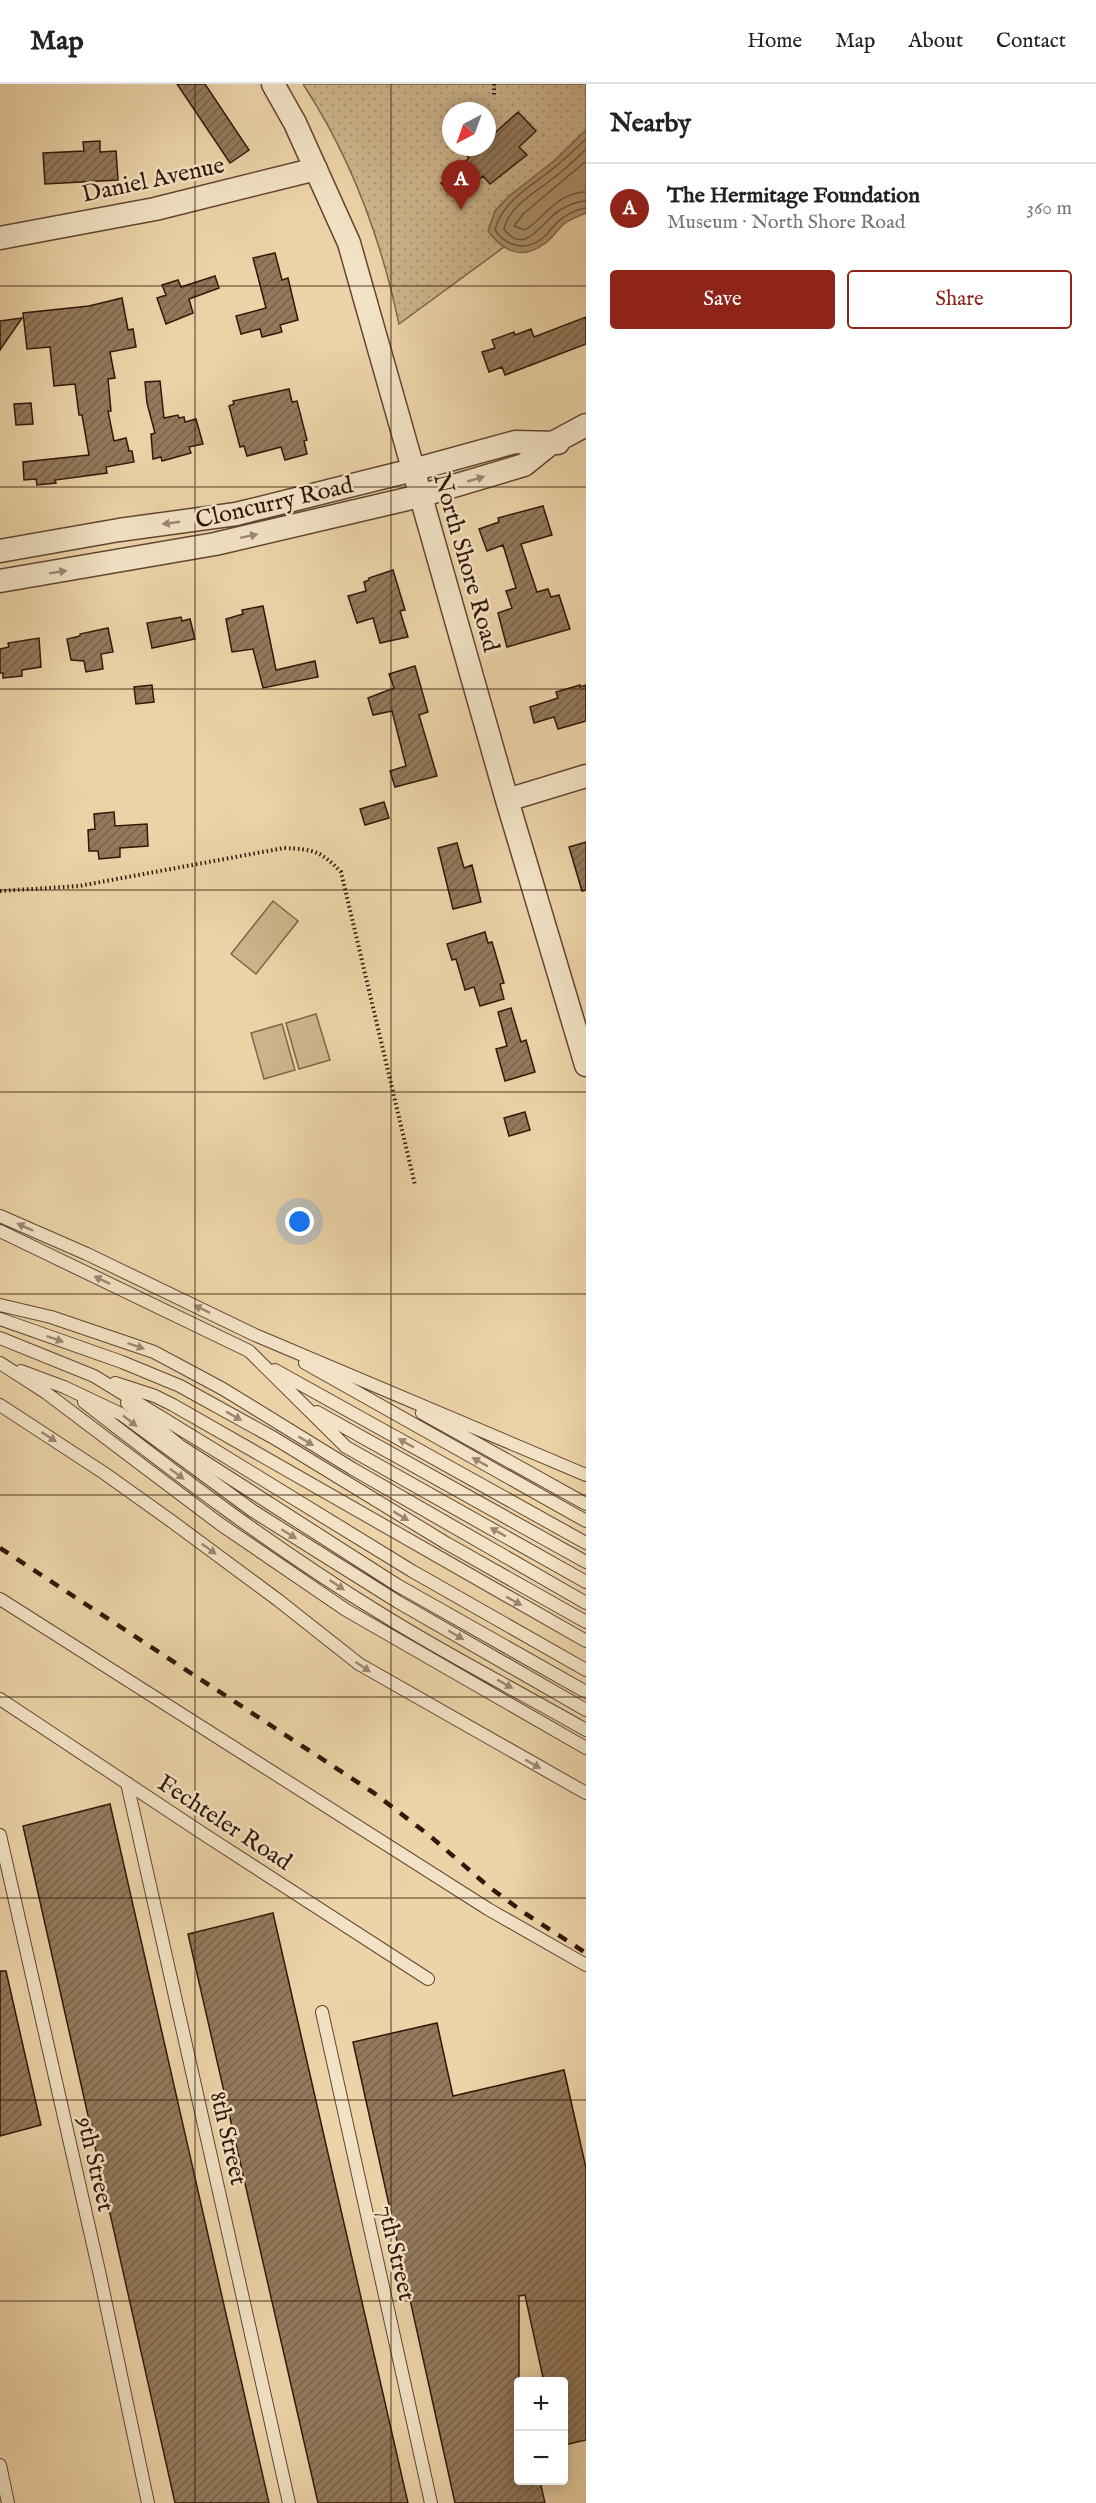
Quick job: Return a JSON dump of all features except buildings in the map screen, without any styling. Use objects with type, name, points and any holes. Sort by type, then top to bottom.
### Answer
[{"type":"street","name":"North Shore Road","points":[[273,84],[295,123],[349,243],[507,800],[586,1065]]},
{"type":"street","name":"Daniel Avenue","points":[[0,238],[155,209],[316,169]]},
{"type":"street","name":"Cloncurry Road","points":[[0,581],[215,544],[420,496],[524,465],[549,445],[586,425]]},
{"type":"street","points":[[549,445],[586,440]]},
{"type":"street","name":"Cloncurry Road","points":[[0,552],[119,530],[236,514],[413,471],[515,442],[549,445]]},
{"type":"street","points":[[507,800],[586,776]]},
{"type":"lane","points":[[0,1216],[87,1254],[255,1335],[586,1475]]},
{"type":"lane","points":[[0,1231],[249,1351],[346,1447],[586,1582]]},
{"type":"lane","points":[[0,1305],[51,1317],[154,1352],[223,1389],[353,1469],[586,1603]]},
{"type":"lane","points":[[0,1319],[122,1362],[180,1386],[274,1438],[446,1543],[586,1622]]},
{"type":"lane","points":[[255,1335],[586,1521]]},
{"type":"lane","points":[[0,1338],[94,1376],[155,1396],[173,1405],[586,1641]]},
{"type":"lane","points":[[260,1362],[586,1542]]},
{"type":"lane","points":[[0,1363],[64,1387],[121,1414],[185,1464],[253,1511],[388,1596],[586,1710]]},
{"type":"lane","points":[[0,1363],[45,1392],[220,1524],[346,1610],[586,1748]]},
{"type":"lane","points":[[94,1376],[412,1570],[586,1670]]},
{"type":"lane","points":[[94,1376],[180,1446],[398,1584],[586,1692]]},
{"type":"lane","points":[[369,1383],[586,1504]]},
{"type":"lane","points":[[64,1387],[177,1475],[371,1607],[586,1730]]},
{"type":"lane","points":[[303,1404],[586,1562]]},
{"type":"lane","points":[[0,1405],[104,1473],[184,1530],[359,1664],[586,1793]]},
{"type":"lane","points":[[532,1452],[586,1482]]},
{"type":"lane","points":[[0,1599],[488,1910],[586,1965]]},
{"type":"lane","name":"Fechteler Road","points":[[0,1699],[428,1979]]},
{"type":"lane","name":"8th Street","points":[[127,1783],[289,2503]]},
{"type":"lane","name":"9th Street","points":[[0,1835],[99,2271],[148,2503]]},
{"type":"lane","name":"7th Street","points":[[322,2012],[431,2503]]},
{"type":"lane","points":[[0,2465],[8,2503]]},
{"type":"path","points":[[494,84],[494,97]]},
{"type":"path","points":[[0,891],[79,886],[284,848],[308,849],[326,855],[341,872],[416,1185]]},
{"type":"shaded area","points":[[303,84],[586,84],[586,187],[399,324],[373,230],[336,140]]},
{"type":"shaded area","points":[[273,901],[298,921],[256,974],[231,954]]},
{"type":"shaded area","points":[[316,1014],[330,1060],[299,1069],[286,1023]]},
{"type":"shaded area","points":[[282,1024],[295,1070],[264,1079],[251,1033]]},
{"type":"water","points":[[586,130],[586,213],[566,222],[547,242],[528,252],[513,251],[500,244],[488,231],[495,211],[508,197],[554,161]]},
{"type":"railway","points":[[0,1548],[374,1793],[430,1836],[489,1887],[586,1953]]},
{"type":"place","name":"The Hermitage Foundation","points":[[461,210]]}]
